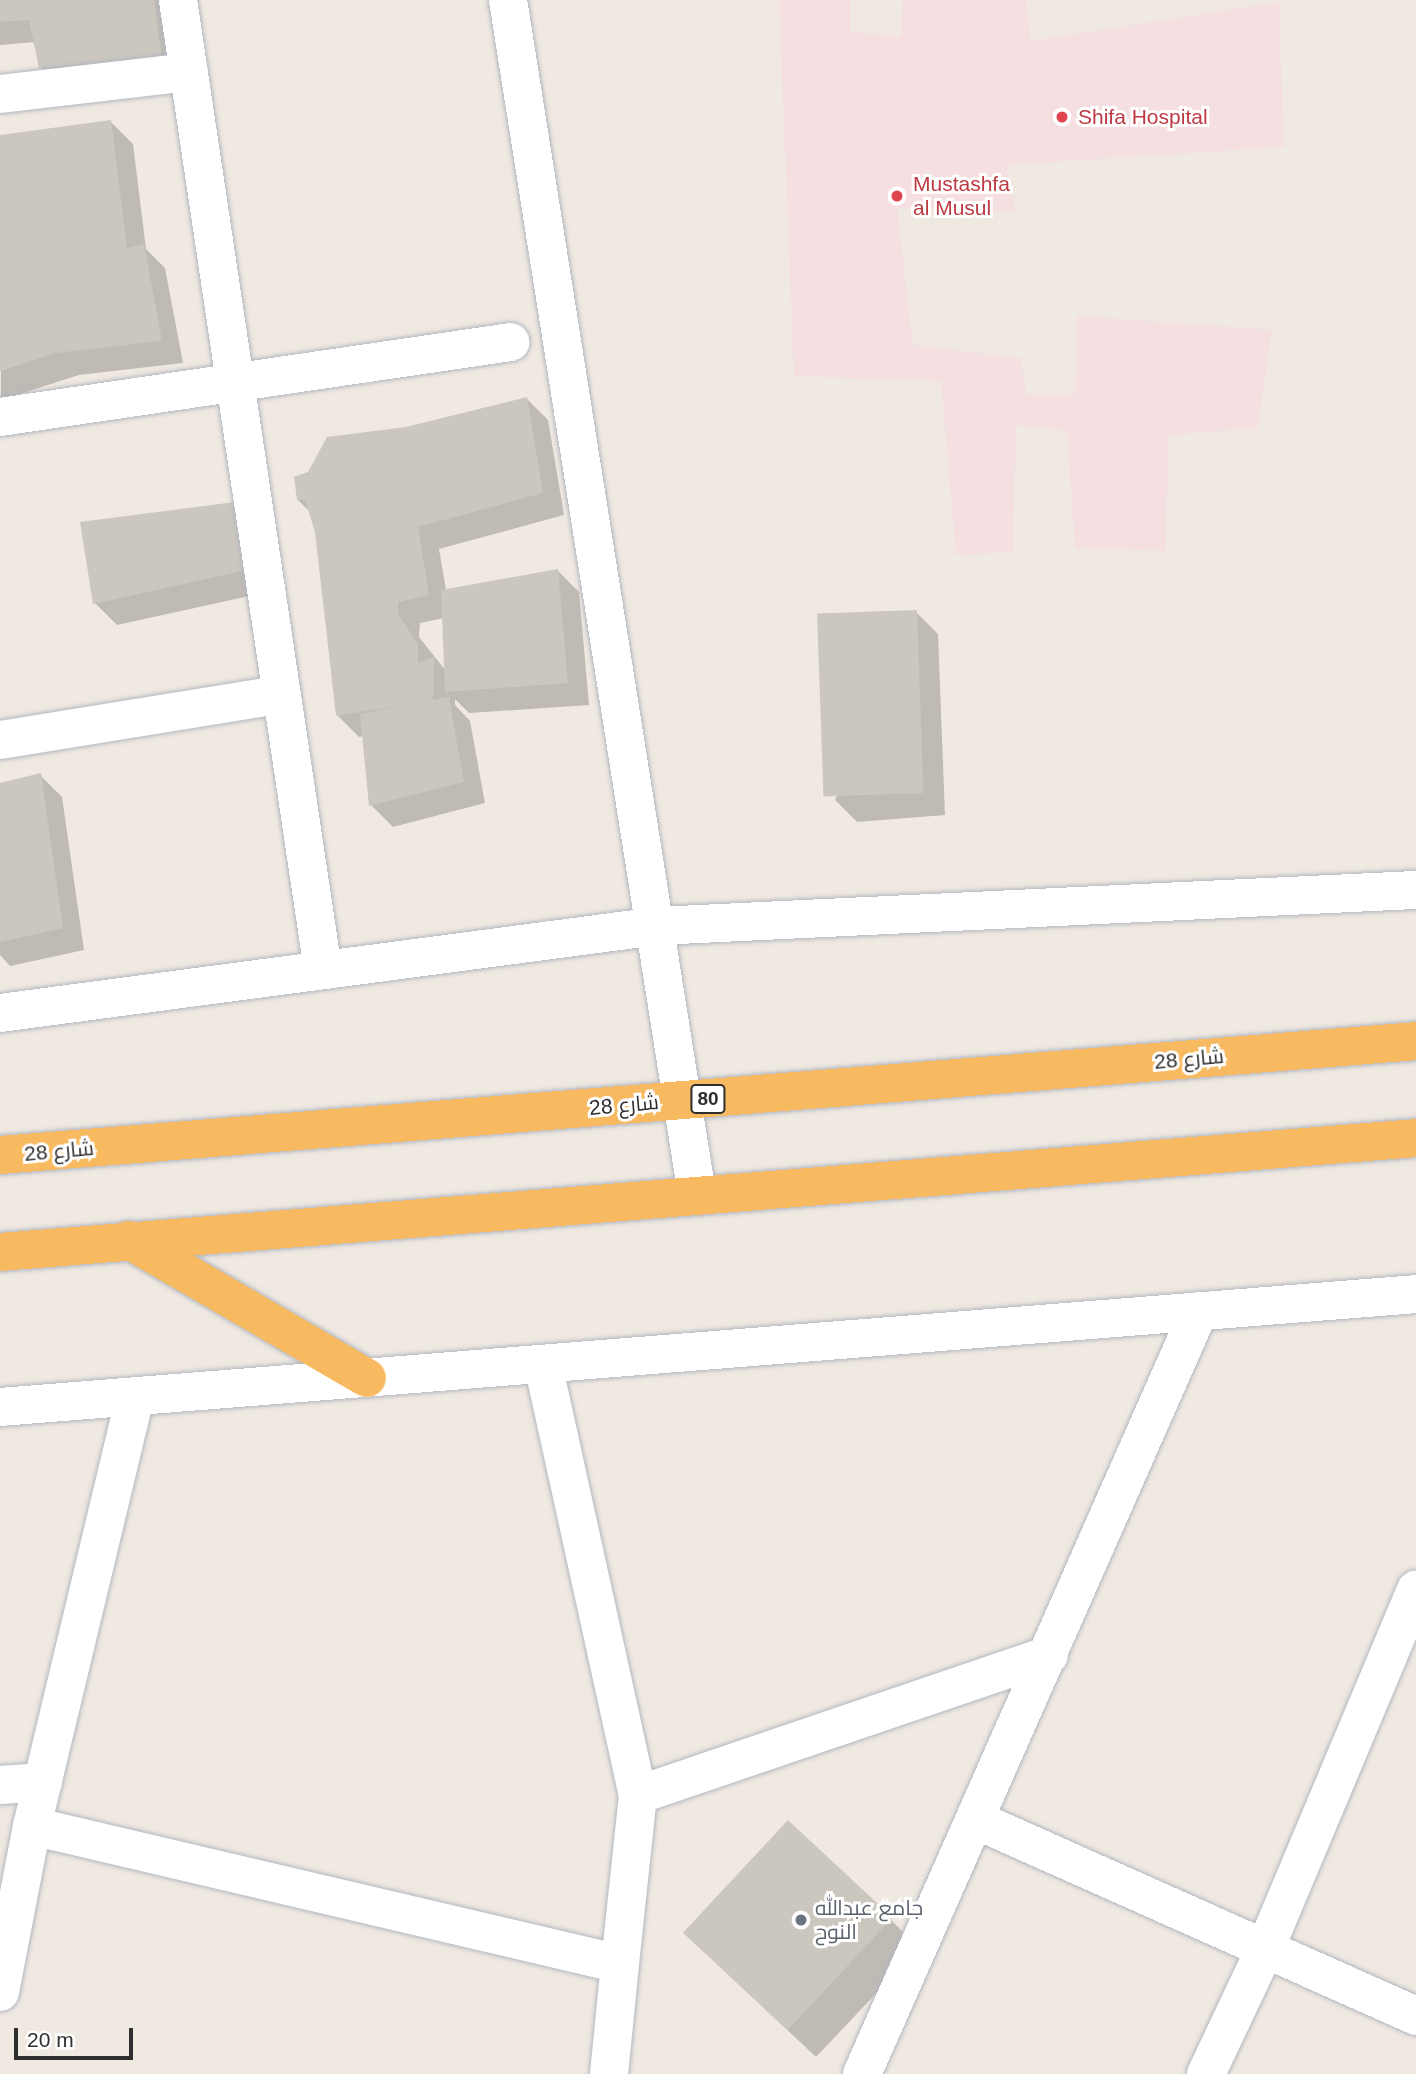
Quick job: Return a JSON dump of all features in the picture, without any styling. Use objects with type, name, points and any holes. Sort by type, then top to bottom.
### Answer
[{"type":"highway","name":"شارع 28","points":[[0,1155],[1416,1041]]},
{"type":"highway","points":[[0,1252],[1416,1138]]},
{"type":"highway","points":[[129,1240],[367,1378]]},
{"type":"street","points":[[177,0],[237,383],[279,695],[323,970]]},
{"type":"street","points":[[508,0],[657,926],[697,1194]]},
{"type":"street","points":[[0,94],[189,72]]},
{"type":"street","points":[[0,417],[511,342]]},
{"type":"street","points":[[0,740],[279,695]]},
{"type":"street","points":[[0,1013],[657,926],[1416,890]]},
{"type":"street","points":[[0,1406],[1416,1294]]},
{"type":"street","points":[[862,2074],[1199,1311]]},
{"type":"street","points":[[543,1364],[638,1795],[609,2074]]},
{"type":"street","points":[[0,1992],[32,1826],[135,1396]]},
{"type":"street","points":[[1206,2074],[1403,1662],[1416,1589]]},
{"type":"street","points":[[638,1795],[1049,1655]]},
{"type":"street","points":[[0,1785],[43,1782]]},
{"type":"street","points":[[976,1820],[1416,2016]]},
{"type":"street","points":[[32,1826],[620,1964]]},
{"type":"shaded area","points":[[779,0],[850,0],[850,32],[901,36],[903,0],[1026,0],[1031,41],[1279,2],[1284,147],[1006,165],[1016,212],[897,208],[913,345],[1021,358],[1026,394],[1075,395],[1077,316],[1272,330],[1258,428],[1168,435],[1166,551],[1075,548],[1067,431],[1016,425],[1013,552],[956,555],[941,381],[794,376]]},
{"type":"building","points":[[0,0],[154,0],[162,59],[39,68],[29,20],[0,22]]},
{"type":"building","points":[[111,120],[127,248],[144,244],[162,341],[56,353],[0,371],[0,135]]},
{"type":"building","points":[[527,397],[543,493],[418,527],[429,595],[398,602],[398,614],[418,644],[418,663],[434,657],[433,700],[449,697],[464,782],[369,806],[360,714],[404,705],[336,716],[315,532],[305,500],[297,500],[294,477],[308,472],[327,437],[406,427]]},
{"type":"building","points":[[235,502],[246,570],[93,604],[80,522]]},
{"type":"building","points":[[558,569],[568,683],[445,692],[441,590]]},
{"type":"building","points":[[917,610],[923,793],[823,796],[817,613]]},
{"type":"building","points":[[41,773],[63,928],[0,942],[0,783]]},
{"type":"building","points":[[788,1820],[893,1918],[788,2030],[683,1933]]},
{"type":"place","name":"Shifa Hospital","points":[[1062,117]]},
{"type":"place","name":"Mustashfa al Musul","points":[[897,196]]},
{"type":"place","name":"جامع عبدالله النوح","points":[[801,1920]]}]
